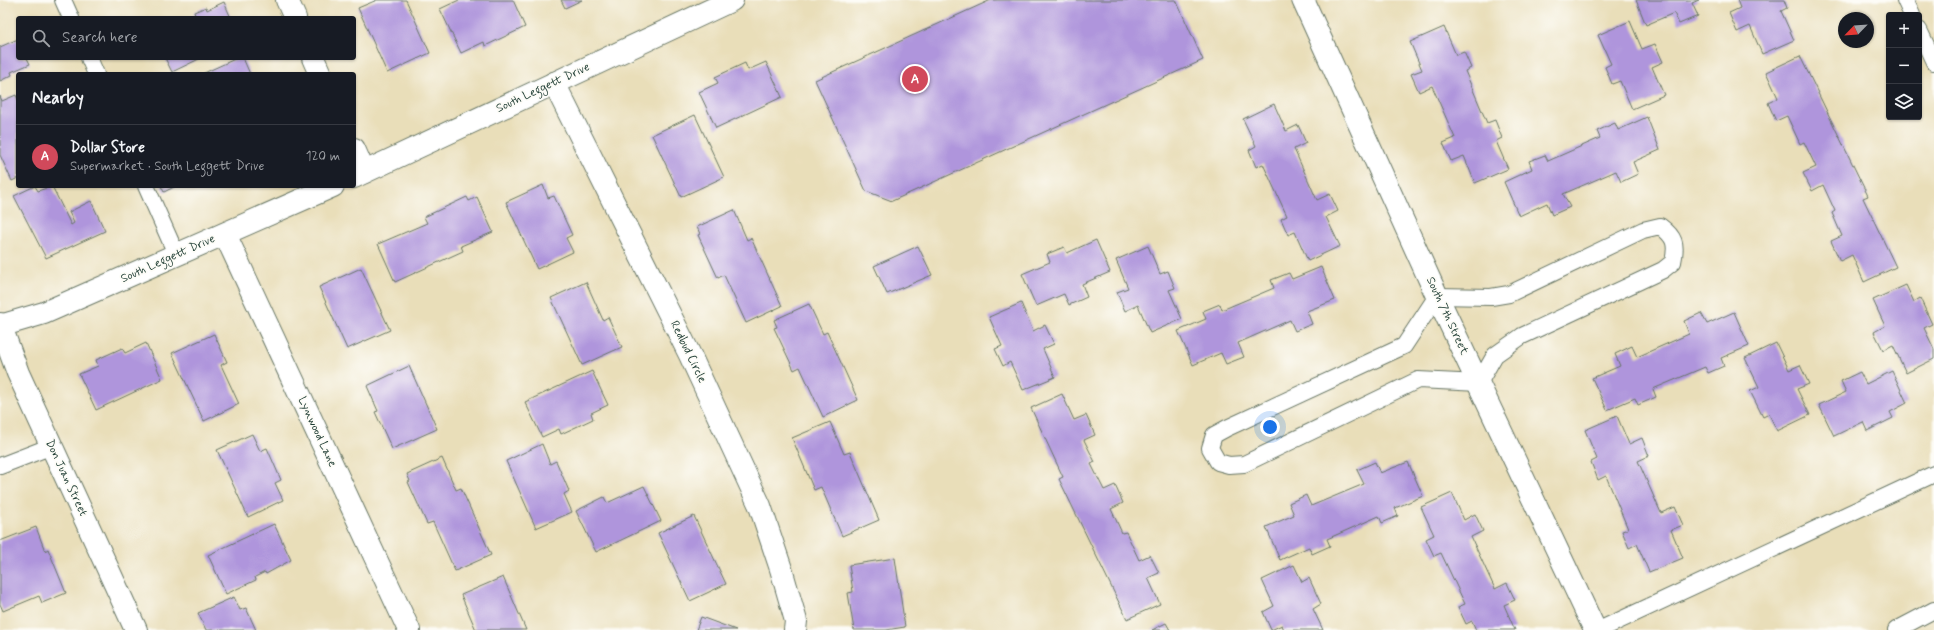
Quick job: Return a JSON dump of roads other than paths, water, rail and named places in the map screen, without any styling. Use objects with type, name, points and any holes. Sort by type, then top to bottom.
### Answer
[{"type":"street","points":[[287,0],[294,16]]},
{"type":"street","name":"South Leggett Drive","points":[[359,174],[732,0]]},
{"type":"street","name":"South 7th Street","points":[[1303,0],[1437,296],[1595,630]]},
{"type":"street","points":[[314,60],[319,72]]},
{"type":"street","name":"Redbud Circle","points":[[554,83],[690,355],[760,506],[781,568],[796,621],[795,630]]},
{"type":"street","points":[[356,159],[359,174]]},
{"type":"street","name":"South Leggett Drive","points":[[0,325],[44,313],[177,256],[328,188]]},
{"type":"street","name":"Lynwood Lane","points":[[225,234],[409,630]]},
{"type":"street","name":"Don Juan Street","points":[[0,325],[18,373],[136,630]]},
{"type":"lane","points":[[63,0],[70,16]]},
{"type":"lane","points":[[1905,0],[1911,12]]},
{"type":"lane","points":[[1922,36],[1934,62]]},
{"type":"lane","points":[[89,60],[95,72]]},
{"type":"lane","points":[[147,188],[177,256]]},
{"type":"lane","points":[[1660,226],[1671,234],[1676,249],[1673,262],[1663,270],[1522,336],[1495,354],[1479,383],[1418,380],[1244,464],[1229,465],[1218,462],[1210,448],[1214,435],[1404,346],[1437,296],[1491,297],[1509,294],[1643,230],[1660,226]]},
{"type":"lane","points":[[0,466],[52,446]]},
{"type":"lane","points":[[1599,630],[1934,474]]},
{"type":"lane","points":[[1896,630],[1934,610]]},
{"type":"place","name":"Dollar Store","points":[[915,79]]}]
